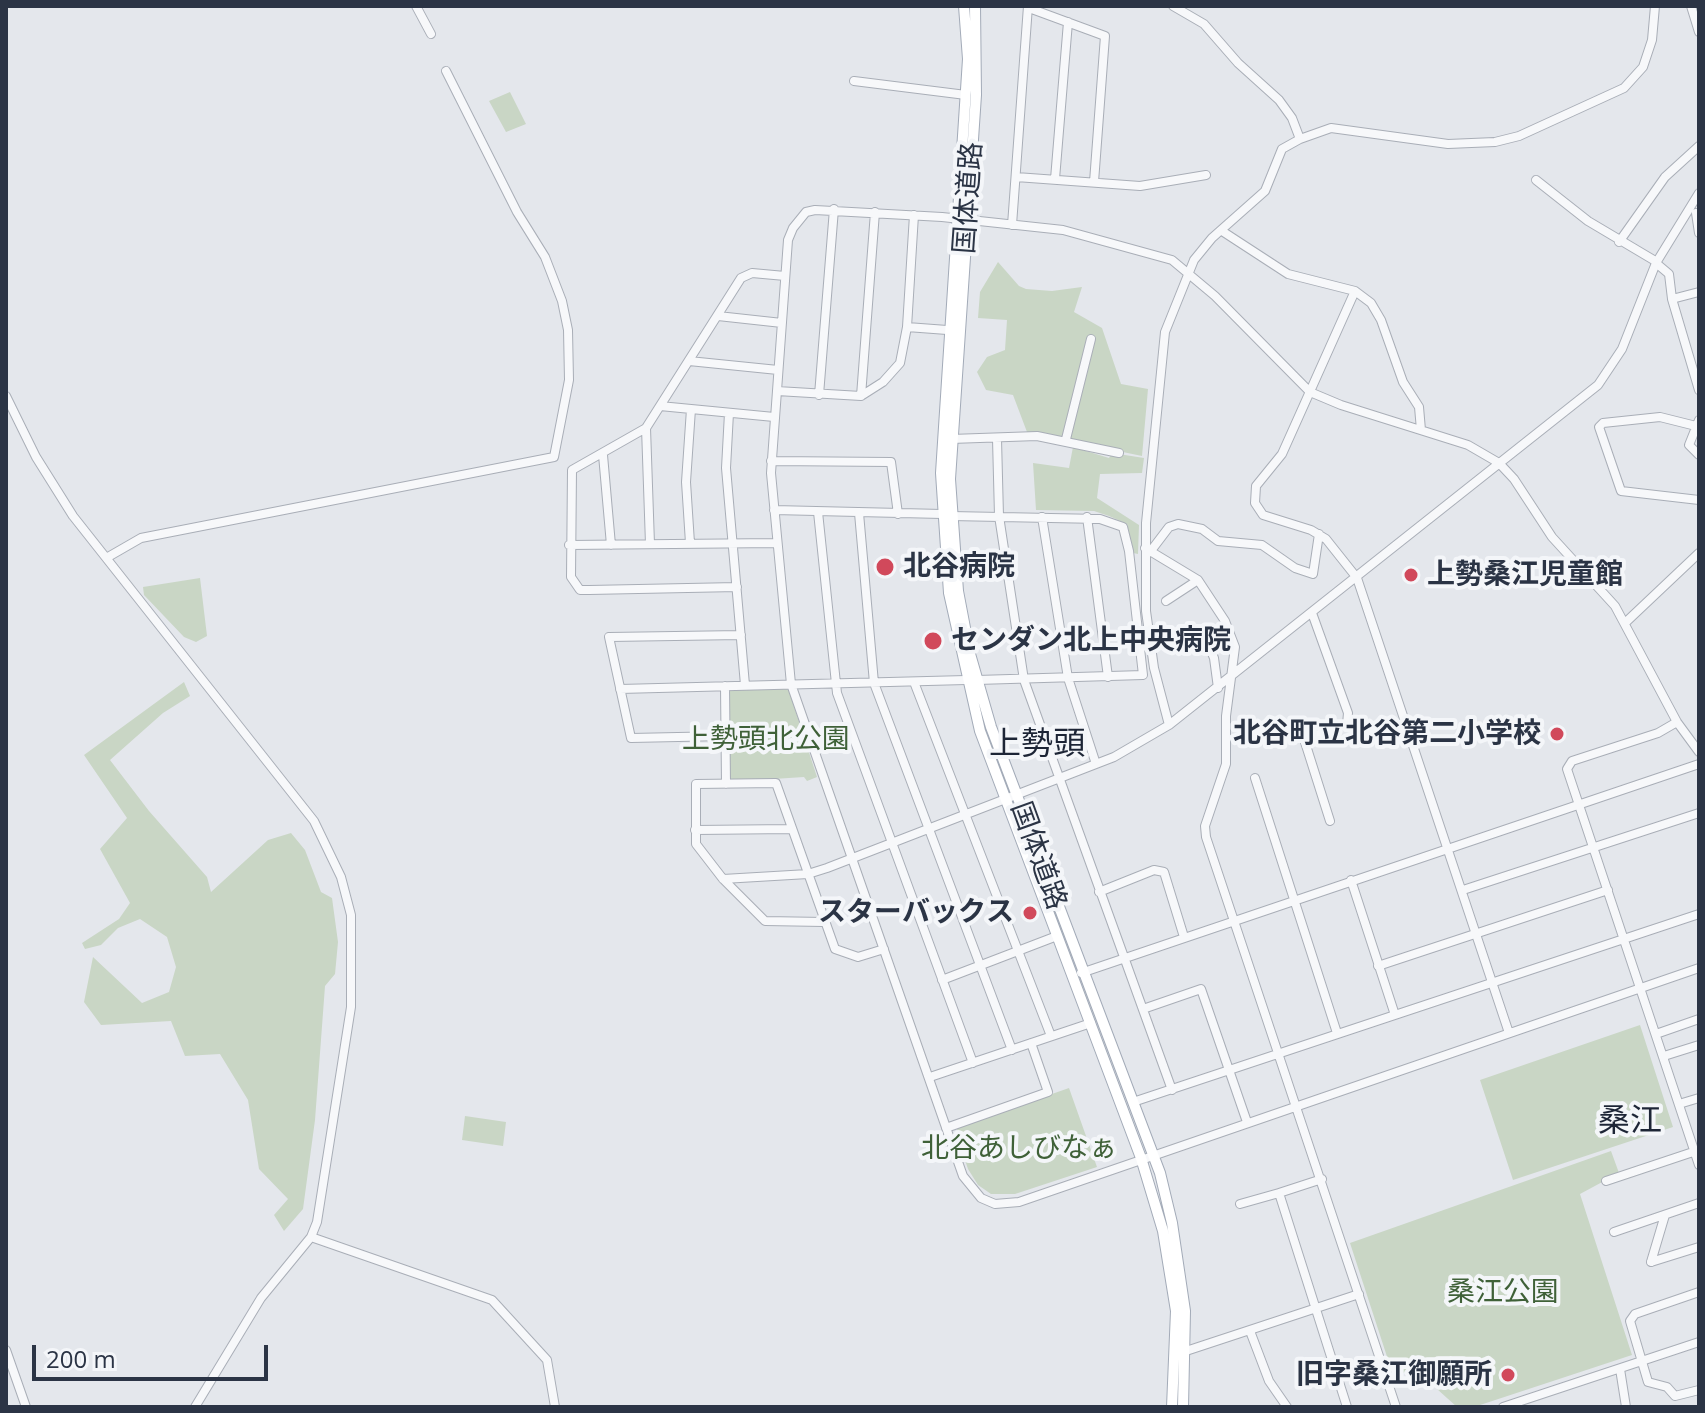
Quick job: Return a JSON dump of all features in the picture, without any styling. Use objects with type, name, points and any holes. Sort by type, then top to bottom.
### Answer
[{"type":"main road","name":"国体道路","points":[[964,6],[968,45],[966,95],[947,330],[946,515],[949,593],[1004,800],[1141,1158],[1163,1231],[1173,1286],[1177,1353],[1172,1407]]},
{"type":"main road","name":"国体道路","points":[[946,515],[978,60],[975,6]]},
{"type":"main road","name":"国体道路","points":[[972,680],[1081,973],[1153,1154],[1179,1263],[1186,1351],[1183,1407]]},
{"type":"street","points":[[416,6],[431,34]]},
{"type":"street","points":[[1173,6],[1204,24],[1238,63],[1279,100],[1292,118],[1300,139]]},
{"type":"street","points":[[1169,725],[1149,639],[1148,550],[1165,332],[1188,272],[1212,238],[1265,191],[1282,149],[1331,128],[1448,144],[1495,142],[1519,136],[1614,94],[1633,81],[1643,67],[1652,40],[1655,6]]},
{"type":"street","points":[[1691,6],[1699,32]]},
{"type":"street","points":[[1012,225],[1028,7],[1105,36],[1094,182]]},
{"type":"street","points":[[1055,179],[1068,22]]},
{"type":"street","points":[[108,557],[141,538],[554,457],[569,380],[568,330],[562,301],[545,257],[446,71]]},
{"type":"street","points":[[854,81],[966,95]]},
{"type":"street","points":[[1619,242],[1665,177],[1699,146]]},
{"type":"street","points":[[1016,177],[1140,186],[1206,175]]},
{"type":"street","points":[[1536,180],[1619,242],[1656,262],[1669,274],[1672,299],[1699,390]]},
{"type":"street","points":[[1699,193],[1695,213],[1699,233]]},
{"type":"street","points":[[819,395],[834,209]]},
{"type":"street","points":[[1699,752],[1677,722],[1626,622],[1604,592],[1552,537],[1514,479],[1499,463],[1468,445],[1341,405],[1310,392],[1188,272],[1149,251],[1063,230],[834,209],[815,210],[799,219],[788,240],[771,461],[791,684],[946,1128],[967,1182],[981,1198],[995,1204],[1019,1202],[1699,968]]},
{"type":"street","points":[[861,396],[875,212]]},
{"type":"street","points":[[723,879],[808,874],[1058,780],[1130,749],[1169,725],[1586,396],[1607,374],[1622,349],[1656,262],[1695,213]]},
{"type":"street","points":[[777,391],[861,396],[883,382],[900,363],[907,327],[914,215]]},
{"type":"street","points":[[1222,231],[1288,274],[1355,291],[1371,303],[1381,320],[1403,382],[1419,407],[1421,430]]},
{"type":"street","points":[[737,587],[580,590],[569,573],[570,475],[577,466],[603,455],[646,428],[733,289],[747,274],[785,276]]},
{"type":"street","points":[[1355,291],[1282,454],[1256,486],[1255,503],[1263,515],[1277,522],[1319,534],[1357,578],[1509,1033]]},
{"type":"street","points":[[1672,299],[1699,292]]},
{"type":"street","points":[[718,316],[782,323]]},
{"type":"street","points":[[907,327],[947,330]]},
{"type":"street","points":[[1066,439],[1091,339]]},
{"type":"street","points":[[689,361],[778,370]]},
{"type":"street","points":[[6,396],[36,457],[73,516],[314,821],[341,877],[351,915],[351,1007],[311,1237],[261,1298],[195,1407]]},
{"type":"street","points":[[660,406],[774,417]]},
{"type":"street","points":[[690,543],[686,482],[691,409]]},
{"type":"street","points":[[729,413],[726,468],[745,685]]},
{"type":"street","points":[[1699,455],[1689,445],[1698,423],[1660,417],[1603,423],[1599,427],[1621,491],[1699,500]]},
{"type":"street","points":[[646,428],[650,544]]},
{"type":"street","points":[[951,439],[1037,436],[1066,439],[1119,453]]},
{"type":"street","points":[[997,439],[999,516],[1024,680],[1172,1090]]},
{"type":"street","points":[[603,455],[611,545]]},
{"type":"street","points":[[771,461],[891,462],[898,514]]},
{"type":"street","points":[[620,689],[1143,675],[1129,551],[1123,527],[1087,517],[774,510]]},
{"type":"street","points":[[818,512],[835,683],[973,1063]]},
{"type":"street","points":[[859,513],[874,683],[1012,1050]]},
{"type":"street","points":[[1042,517],[1068,678],[1096,764]]},
{"type":"street","points":[[1087,517],[1108,677]]},
{"type":"street","points":[[1148,550],[1169,527],[1178,524],[1202,529],[1218,541],[1262,545],[1295,568],[1313,574],[1319,534]]},
{"type":"street","points":[[569,545],[777,543]]},
{"type":"street","points":[[1148,550],[1198,580],[1225,621],[1235,647],[1226,764],[1205,826],[1206,837],[1396,1407]]},
{"type":"street","points":[[1626,622],[1699,553]]},
{"type":"street","points":[[1166,601],[1198,580]]},
{"type":"street","points":[[1312,613],[1348,713],[1347,724],[1304,739],[1330,821]]},
{"type":"street","points":[[725,736],[631,738],[609,637],[741,635]]},
{"type":"street","points":[[1206,639],[1214,658],[1218,688]]},
{"type":"street","points":[[914,682],[1051,1036]]},
{"type":"street","points":[[725,686],[726,784]]},
{"type":"street","points":[[1677,722],[1658,733],[1572,761],[1567,769],[1697,1151],[1699,1165]]},
{"type":"street","points":[[1688,737],[1699,735]]},
{"type":"street","points":[[1081,973],[1699,764]]},
{"type":"street","points":[[1255,778],[1337,1033]]},
{"type":"street","points":[[824,922],[765,921],[723,879],[699,852],[695,830],[696,784],[776,783],[835,949],[858,957],[884,949]]},
{"type":"street","points":[[1463,890],[1699,813]]},
{"type":"street","points":[[695,830],[792,829]]},
{"type":"street","points":[[1099,892],[1154,870],[1164,872],[1184,937]]},
{"type":"street","points":[[1351,880],[1395,1015]]},
{"type":"street","points":[[1378,966],[1608,890]]},
{"type":"street","points":[[1133,1102],[1699,914]]},
{"type":"street","points":[[942,980],[1057,936]]},
{"type":"street","points":[[1143,1009],[1201,989],[1247,1122]]},
{"type":"street","points":[[1656,1034],[1699,1019]]},
{"type":"street","points":[[930,1077],[1091,1023]]},
{"type":"street","points":[[946,1128],[1048,1092],[1031,1043]]},
{"type":"street","points":[[1664,1056],[1699,1045]]},
{"type":"street","points":[[1679,1104],[1699,1098]]},
{"type":"street","points":[[1606,1181],[1697,1151]]},
{"type":"street","points":[[1240,1204],[1322,1179]]},
{"type":"street","points":[[1279,1193],[1347,1407]]},
{"type":"street","points":[[1614,1232],[1699,1203]]},
{"type":"street","points":[[1665,1215],[1651,1262],[1699,1247]]},
{"type":"street","points":[[311,1237],[492,1300],[547,1360],[555,1407]]},
{"type":"street","points":[[1699,1292],[1632,1317],[1630,1326],[1648,1382],[1667,1387],[1675,1396],[1699,1390]]},
{"type":"street","points":[[1186,1351],[1359,1294]]},
{"type":"street","points":[[1250,1331],[1269,1381],[1287,1407]]},
{"type":"street","points":[[1503,1407],[1699,1342]]},
{"type":"street","points":[[6,1350],[26,1407]]},
{"type":"street","points":[[1620,1369],[1625,1383],[1626,1407]]},
{"type":"green space","points":[[510,92],[526,124],[506,132],[489,101]]},
{"type":"green space","points":[[998,262],[1019,286],[1026,289],[1052,291],[1082,287],[1074,312],[1102,328],[1121,384],[1148,389],[1142,456],[1027,432],[1013,395],[986,390],[977,372],[987,357],[1005,350],[1007,320],[978,318],[980,292]]},
{"type":"green space","points":[[1073,447],[1109,458],[1112,453],[1144,458],[1142,473],[1100,474],[1097,498],[1139,525],[1138,554],[1133,553],[1127,524],[1109,516],[1094,511],[1036,510],[1033,463],[1069,468]]},
{"type":"green space","points":[[200,578],[207,636],[196,642],[184,637],[144,595],[143,587]]},
{"type":"green space","points":[[184,682],[190,696],[163,713],[110,760],[149,811],[207,877],[211,892],[268,840],[291,833],[305,850],[321,892],[332,898],[338,942],[335,974],[325,986],[315,1120],[303,1209],[284,1231],[274,1215],[288,1199],[259,1169],[248,1100],[220,1054],[185,1056],[171,1021],[101,1025],[84,1002],[93,957],[142,1003],[169,992],[176,967],[167,937],[140,919],[118,928],[101,945],[85,949],[82,943],[119,919],[130,903],[100,849],[127,818],[84,755]]},
{"type":"green space","name":"上勢頭北公園","points":[[784,687],[789,691],[817,777],[807,781],[804,777],[728,782],[727,688]]},
{"type":"green space","points":[[1640,1025],[1673,1127],[1513,1180],[1480,1080]]},
{"type":"green space","name":"北谷あしびなぁ","points":[[1069,1088],[1097,1167],[1015,1194],[991,1194],[978,1185],[968,1169],[956,1133],[958,1127]]},
{"type":"green space","points":[[465,1116],[506,1122],[503,1146],[462,1140]]},
{"type":"green space","name":"桑江公園","points":[[1611,1151],[1619,1173],[1580,1194],[1632,1355],[1474,1407],[1457,1407],[1437,1389],[1428,1367],[1393,1375],[1350,1243]]},
{"type":"place","name":"北谷病院","points":[[885,567]]},
{"type":"place","name":"上勢桑江児童館","points":[[1411,575]]},
{"type":"place","name":"センダン北上中央病院","points":[[933,641]]},
{"type":"place","name":"北谷町立北谷第二小学校","points":[[1557,734]]},
{"type":"place","name":"スターバックス","points":[[1030,913]]},
{"type":"place","name":"旧字桑江御願所","points":[[1508,1375]]},
{"type":"district","name":"上勢頭","points":[[1037,745]]},
{"type":"district","name":"桑江","points":[[1630,1122]]}]
